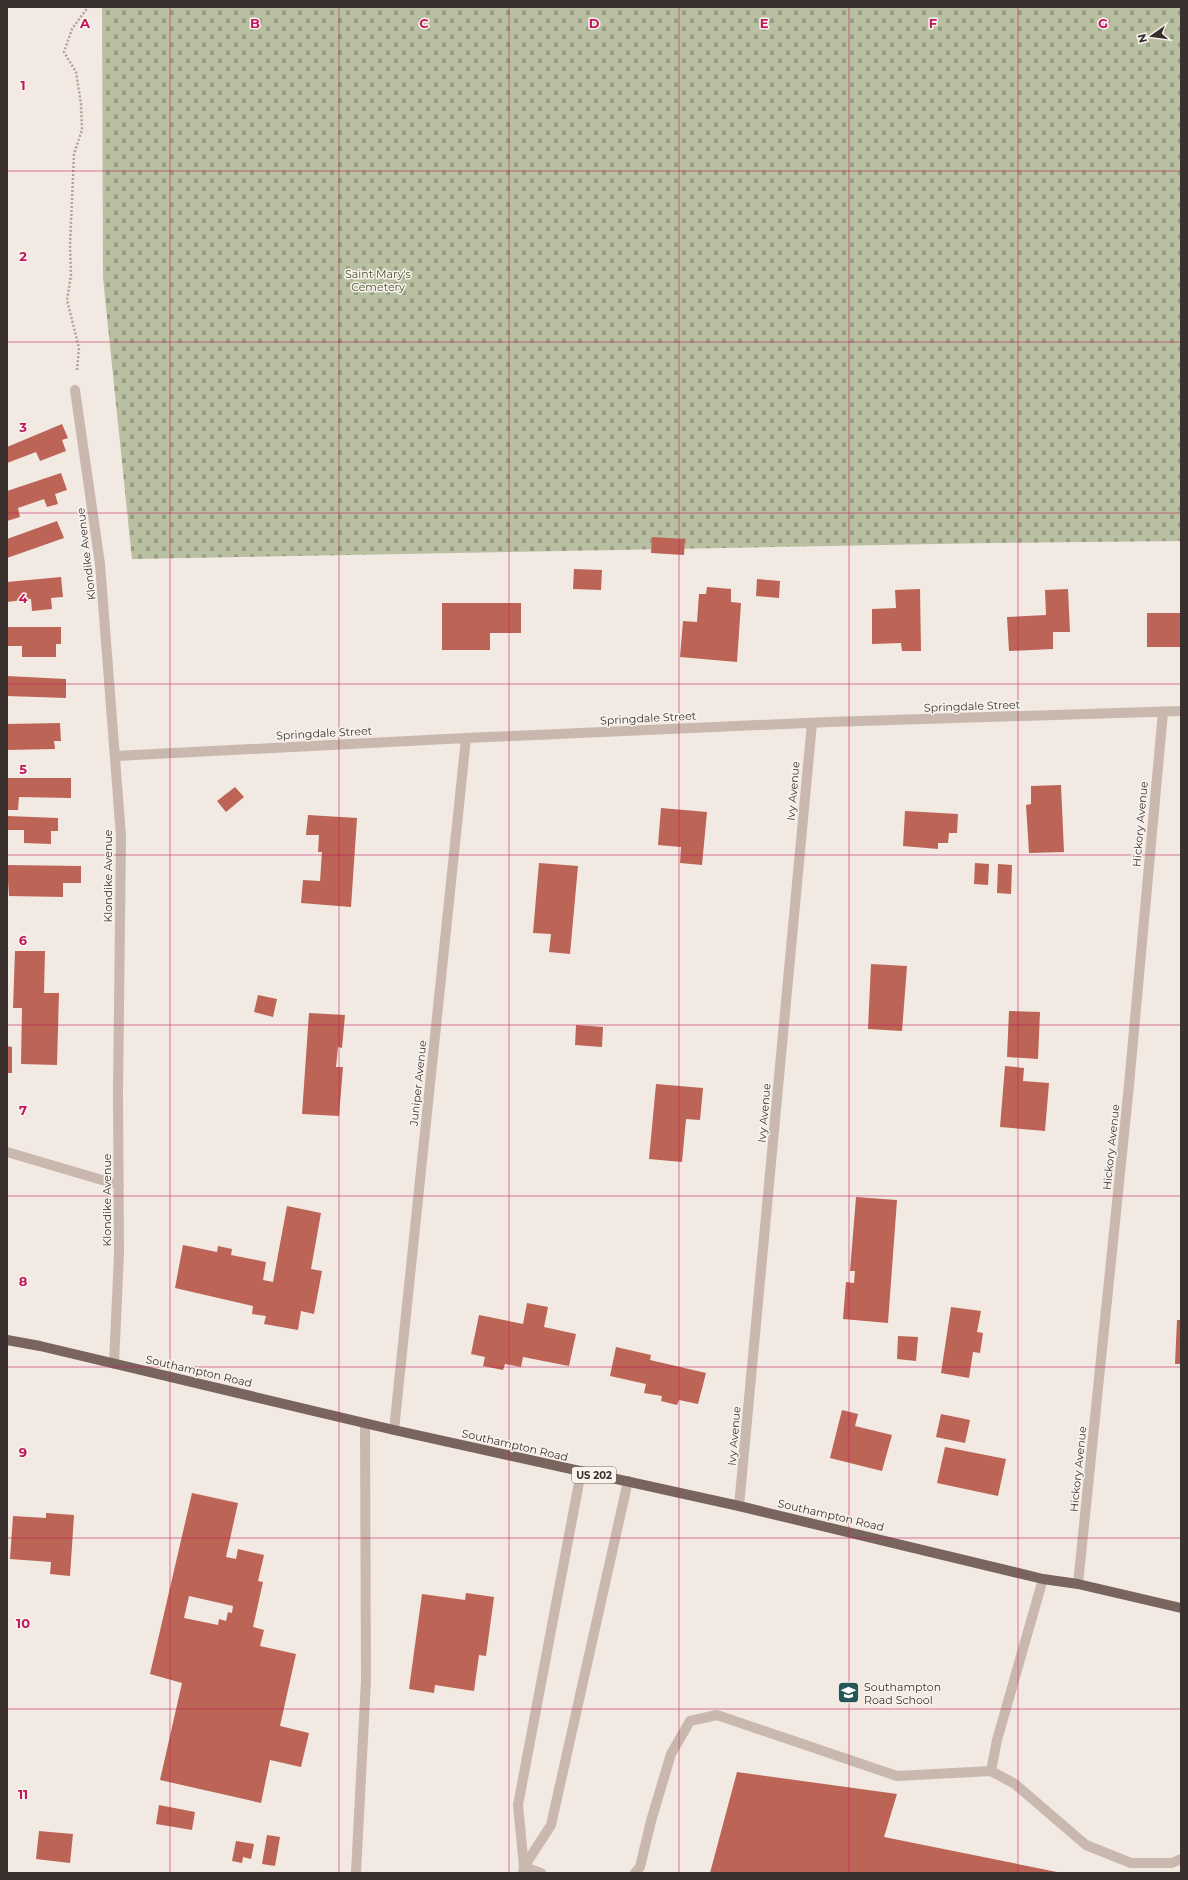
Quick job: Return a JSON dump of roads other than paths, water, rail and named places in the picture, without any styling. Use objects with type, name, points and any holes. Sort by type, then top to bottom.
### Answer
[{"type":"main road","name":"Southampton Road","points":[[7,1340],[394,1430],[740,1506],[1043,1579],[1078,1584],[1181,1608]]},
{"type":"street","name":"Klondike Avenue","points":[[75,390],[100,564],[121,836],[118,1094],[119,1254],[114,1364]]},
{"type":"street","name":"Springdale Street","points":[[116,756],[466,738],[812,723],[1181,711]]},
{"type":"street","name":"Hickory Avenue","points":[[1078,1584],[1129,1085],[1163,712]]},
{"type":"street","name":"Ivy Avenue","points":[[740,1506],[812,723]]},
{"type":"street","name":"Juniper Avenue","points":[[394,1430],[466,738]]},
{"type":"street","points":[[7,1152],[119,1184]]},
{"type":"street","points":[[356,1873],[366,1680],[365,1423]]},
{"type":"street","points":[[524,1870],[518,1805],[581,1472]]},
{"type":"street","points":[[524,1870],[551,1825],[628,1481]]},
{"type":"street","points":[[991,1771],[997,1740],[1043,1579]]},
{"type":"street","points":[[635,1873],[640,1867],[651,1821],[671,1754],[690,1721],[717,1716],[897,1776],[991,1771],[1015,1784],[1086,1845],[1131,1863],[1172,1862],[1181,1859]]},
{"type":"street","points":[[524,1870],[541,1873]]},
{"type":"place","name":"Southampton Road School","points":[[848,1693]]},
{"type":"park label","name":"Saint Mary's Cemetery","points":[[378,280]]}]
